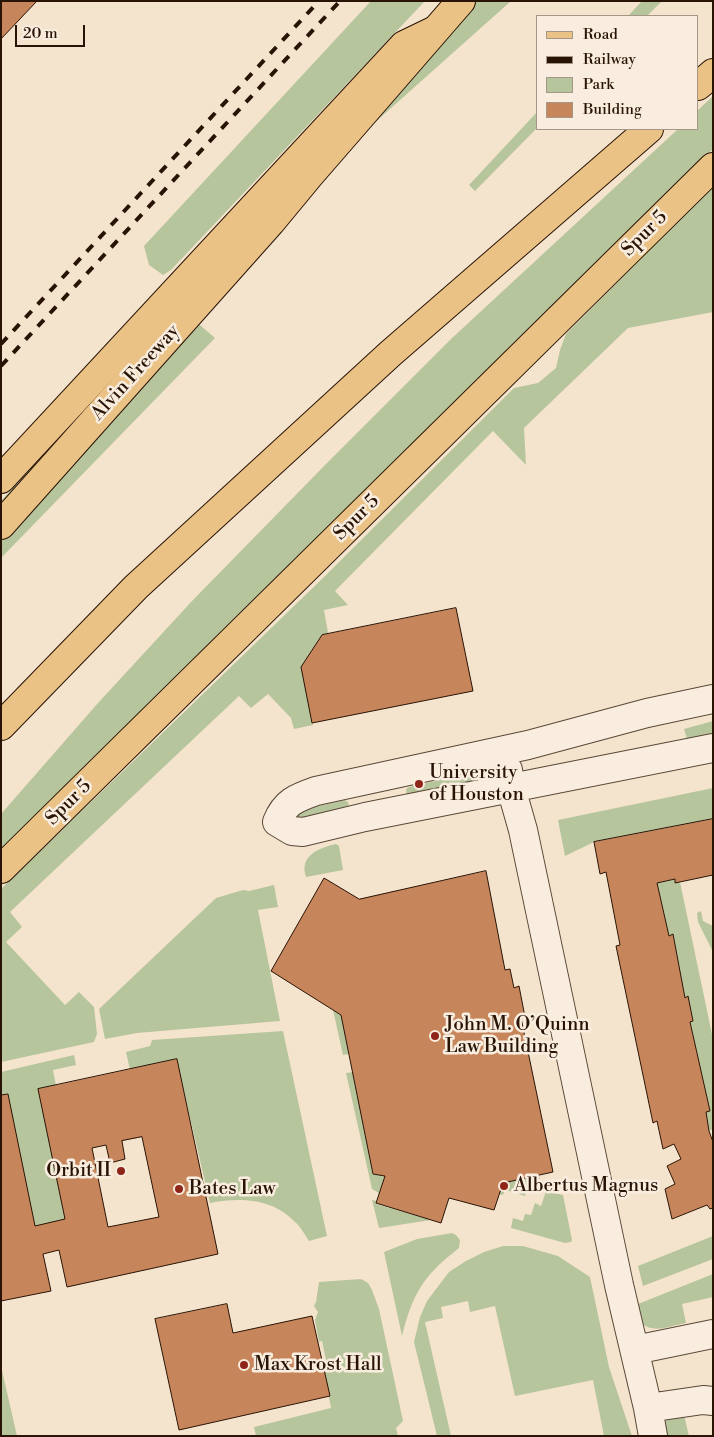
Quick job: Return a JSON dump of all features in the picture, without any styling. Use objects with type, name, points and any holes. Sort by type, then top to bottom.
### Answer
[{"type":"main road","points":[[1,479],[404,45],[433,32],[461,1]]},
{"type":"main road","name":"Alvin Freeway","points":[[1,525],[271,222],[433,32]]},
{"type":"main road","points":[[699,85],[713,73]]},
{"type":"main road","points":[[1,726],[136,587],[391,353],[647,130]]},
{"type":"main road","name":"Spur 5","points":[[1,869],[713,167]]},
{"type":"street","points":[[713,700],[647,713],[504,751],[316,791],[288,804],[281,812],[277,822],[292,831],[303,832],[390,812],[713,748]]},
{"type":"street","points":[[504,751],[511,788],[523,830],[619,1285],[653,1436]]},
{"type":"street","points":[[383,777],[390,812]]},
{"type":"street","points":[[635,1350],[713,1334]]},
{"type":"street","points":[[648,1408],[702,1400],[713,1401]]},
{"type":"green space","points":[[371,1],[425,1],[171,270],[163,275],[149,265],[144,246]]},
{"type":"green space","points":[[464,1],[511,1],[371,126],[186,313],[215,338],[1,558],[1,501],[243,236]]},
{"type":"green space","points":[[642,1],[662,1],[648,15],[629,15]]},
{"type":"green space","points":[[713,96],[713,149],[573,291],[1,852],[1,814],[98,703],[192,601],[451,339],[677,130],[699,130],[699,109]]},
{"type":"green space","points":[[536,113],[536,129],[475,191],[469,185]]},
{"type":"green space","points":[[713,186],[713,312],[628,328],[524,428],[526,465],[493,431],[335,591],[348,605],[324,610],[328,633],[303,672],[313,725],[294,729],[291,718],[268,694],[251,708],[239,696],[10,912],[22,927],[6,942],[65,1005],[79,992],[94,1007],[97,1034],[94,1042],[1,1062],[1,889],[324,577],[514,388],[538,383],[556,368],[566,334]]},
{"type":"green space","points":[[713,721],[713,733],[687,739],[684,729]]},
{"type":"green space","points":[[480,771],[483,785],[407,798],[406,789],[409,787]]},
{"type":"green space","points":[[713,788],[713,819],[594,842],[565,856],[558,820]]},
{"type":"green space","points":[[345,800],[348,802],[350,811],[298,823],[293,813],[296,811]]},
{"type":"green space","points":[[336,844],[339,846],[343,870],[306,877],[305,864],[308,858],[323,848]]},
{"type":"green space","points":[[675,879],[676,883],[680,882],[713,1039],[713,1129],[709,1131],[706,1112],[710,1111],[690,1022],[693,1021],[688,997],[685,998],[673,935],[669,936],[657,883]]},
{"type":"green space","points":[[274,885],[278,907],[258,910],[280,1021],[137,1033],[105,1039],[99,1009],[216,898],[243,890],[249,891]]},
{"type":"green space","points":[[701,911],[703,921],[713,926],[713,952],[698,922],[697,913]]},
{"type":"green space","points":[[333,1010],[341,1015],[349,1054],[343,1055]]},
{"type":"green space","points":[[283,1031],[327,1236],[309,1241],[299,1226],[277,1208],[255,1201],[244,1200],[210,1203],[177,1062],[130,1070],[126,1052],[150,1046],[152,1040]]},
{"type":"green space","points":[[74,1055],[76,1065],[53,1070],[56,1086],[67,1220],[34,1227],[1,1097],[1,1072]]},
{"type":"green space","points":[[353,1072],[373,1174],[385,1176],[379,1193],[372,1189],[346,1073]]},
{"type":"green space","points":[[539,1175],[540,1181],[537,1188],[528,1186],[525,1196],[519,1194],[520,1191],[514,1189],[513,1192],[505,1190],[503,1195],[499,1194],[503,1183]]},
{"type":"green space","points":[[546,1191],[563,1195],[571,1242],[565,1243],[511,1228],[513,1218],[523,1221],[525,1214],[531,1215],[535,1203],[541,1206]]},
{"type":"green space","points":[[372,1200],[377,1201],[376,1204],[431,1220],[379,1228]]},
{"type":"green space","points":[[452,1233],[460,1240],[459,1248],[436,1268],[421,1286],[410,1308],[402,1336],[384,1252],[417,1239]]},
{"type":"green space","points":[[713,1236],[713,1259],[643,1286],[638,1266]]},
{"type":"green space","points":[[503,1246],[523,1246],[558,1256],[590,1277],[609,1367],[632,1436],[604,1436],[593,1380],[515,1396],[495,1306],[470,1312],[468,1301],[441,1307],[443,1318],[425,1322],[451,1436],[437,1436],[414,1342],[420,1317],[427,1301],[449,1272],[484,1252]]},
{"type":"green space","points":[[713,1274],[713,1297],[682,1304],[686,1323],[657,1329],[641,1323],[638,1304]]},
{"type":"green space","points":[[361,1279],[368,1283],[379,1309],[403,1421],[396,1428],[398,1436],[256,1436],[254,1427],[331,1408],[324,1372],[328,1369],[322,1341],[319,1342],[315,1320],[318,1312],[314,1306],[319,1282]]},
{"type":"green space","points":[[1,1366],[17,1436],[1,1436]]},
{"type":"green space","points":[[684,1415],[689,1436],[666,1436],[662,1420]]},
{"type":"building","points":[[1,1],[37,1],[1,39]]},
{"type":"building","points":[[456,608],[473,691],[312,723],[301,667],[322,635]]},
{"type":"building","points":[[713,819],[713,875],[675,883],[675,879],[657,883],[669,936],[673,934],[685,998],[688,996],[693,1021],[690,1022],[710,1111],[706,1112],[713,1142],[713,1208],[710,1209],[707,1205],[672,1219],[665,1189],[675,1184],[667,1166],[681,1159],[674,1144],[663,1149],[657,1121],[653,1123],[616,946],[620,945],[606,872],[600,874],[594,842]]},
{"type":"building","name":"John M. O’Quinn Law Building","points":[[486,871],[505,970],[510,969],[514,988],[519,986],[525,1017],[521,1018],[553,1172],[503,1183],[494,1210],[449,1198],[441,1223],[376,1203],[385,1176],[373,1174],[341,1015],[271,971],[324,878],[359,899]]},
{"type":"building","name":"Bates Law","points":[[177,1059],[218,1254],[67,1287],[59,1250],[43,1254],[51,1291],[1,1301],[1,1095],[8,1094],[35,1226],[65,1219],[38,1089]],"holes":[[[142,1137],[159,1217],[108,1227],[92,1148],[106,1145],[110,1163],[125,1159],[122,1141]]]},
{"type":"building","name":"Max Krost Hall","points":[[227,1304],[233,1333],[312,1316],[330,1396],[179,1430],[155,1319]]},
{"type":"railway","points":[[1,344],[319,1]]},
{"type":"railway","points":[[1,366],[340,1]]},
{"type":"place","name":"University of Houston","points":[[419,784]]},
{"type":"place","name":"John M. O’Quinn Law Building","points":[[435,1036]]},
{"type":"place","name":"Orbit II","points":[[121,1171]]},
{"type":"place","name":"Albertus Magnus","points":[[504,1186]]},
{"type":"place","name":"Bates Law","points":[[179,1189]]},
{"type":"place","name":"Max Krost Hall","points":[[244,1365]]}]
